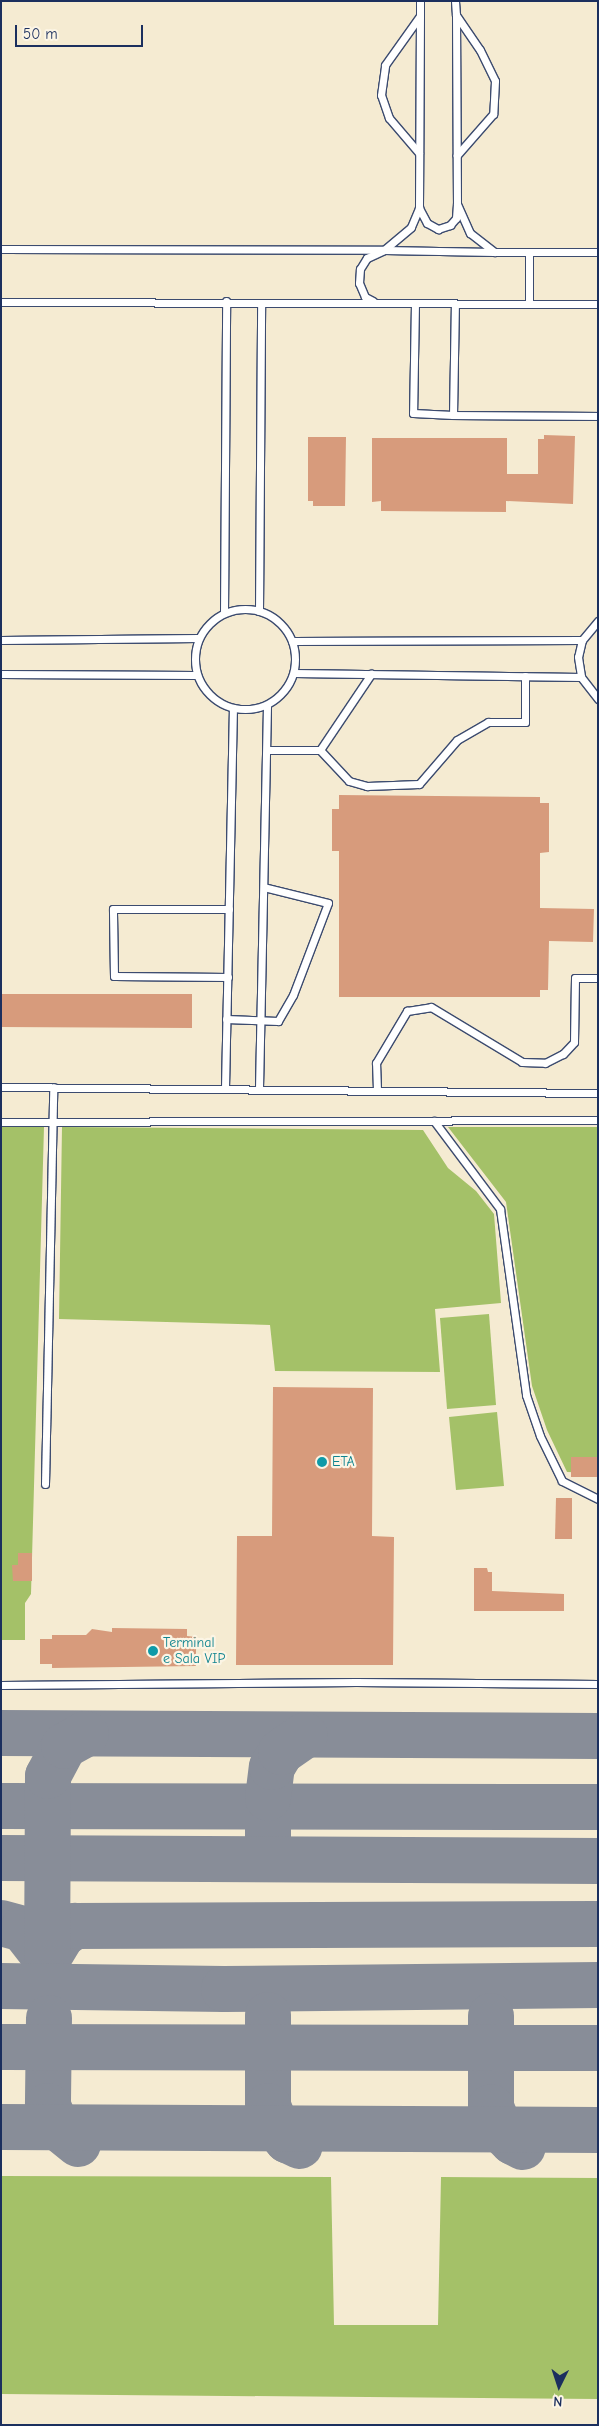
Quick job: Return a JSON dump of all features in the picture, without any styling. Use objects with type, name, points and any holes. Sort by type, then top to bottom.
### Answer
[{"type":"lane","points":[[377,302],[365,297],[360,284],[360,269],[367,258],[384,250],[411,227],[419,208],[420,1]]},
{"type":"lane","points":[[419,208],[428,223],[438,229],[450,225],[456,218],[455,1]]},
{"type":"lane","points":[[456,15],[480,50],[496,81],[493,114],[457,155]]},
{"type":"lane","points":[[419,153],[388,118],[381,95],[385,65],[420,16]]},
{"type":"lane","points":[[457,204],[470,233],[494,252]]},
{"type":"lane","points":[[1,249],[598,252]]},
{"type":"lane","points":[[529,252],[529,304]]},
{"type":"lane","points":[[1,302],[226,301],[261,303],[598,304]]},
{"type":"lane","points":[[224,613],[226,301]]},
{"type":"lane","points":[[259,611],[261,303]]},
{"type":"lane","points":[[414,303],[413,413],[598,416]]},
{"type":"lane","points":[[453,415],[455,304]]},
{"type":"lane","points":[[234,609],[259,611],[286,629],[296,655],[294,673],[281,694],[267,705],[251,709],[233,708],[218,702],[205,691],[196,675],[194,655],[198,638],[204,628],[224,613],[234,609]]},
{"type":"lane","points":[[598,621],[582,640],[578,657],[580,677],[598,699]]},
{"type":"lane","points":[[1,640],[198,638]]},
{"type":"lane","points":[[292,641],[582,640]]},
{"type":"lane","points":[[294,673],[580,677]]},
{"type":"lane","points":[[1,674],[196,675]]},
{"type":"lane","points":[[320,750],[371,674]]},
{"type":"lane","points":[[267,750],[320,750],[349,781],[366,786],[419,784],[456,740],[488,722],[524,722],[525,676]]},
{"type":"lane","points":[[259,1088],[267,705]]},
{"type":"lane","points":[[225,1088],[233,708]]},
{"type":"lane","points":[[226,1019],[278,1021],[293,995],[328,903],[264,887]]},
{"type":"lane","points":[[228,977],[114,976],[113,909],[229,908]]},
{"type":"lane","points":[[377,1090],[376,1063],[407,1012],[431,1008],[522,1062],[545,1063],[563,1054],[574,1042],[575,978],[598,978]]},
{"type":"lane","points":[[1,1087],[259,1088],[598,1093]]},
{"type":"lane","points":[[45,1484],[52,1087]]},
{"type":"lane","points":[[434,1120],[500,1210],[526,1396],[540,1436],[562,1481],[598,1500]]},
{"type":"lane","points":[[1,1122],[598,1120]]},
{"type":"lane","points":[[1,1685],[356,1682],[598,1684]]},
{"type":"green space","points":[[1,1125],[44,1127],[31,1594],[25,1603],[25,1640],[1,1640]]},
{"type":"green space","points":[[62,1127],[423,1130],[448,1168],[476,1191],[494,1214],[501,1303],[435,1309],[440,1372],[275,1371],[270,1325],[59,1319]]},
{"type":"green space","points":[[448,1127],[598,1127],[598,1473],[567,1472],[547,1430],[532,1386],[506,1202]]},
{"type":"green space","points":[[489,1314],[496,1405],[447,1409],[440,1318]]},
{"type":"green space","points":[[497,1412],[504,1486],[456,1490],[449,1417]]},
{"type":"green space","points":[[1,2176],[331,2177],[334,2325],[438,2325],[441,2177],[598,2178],[598,2399],[1,2394]]},
{"type":"building","points":[[544,435],[575,436],[573,504],[506,501],[506,512],[381,511],[381,501],[372,502],[372,438],[507,438],[507,474],[538,474],[538,439],[544,439]]},
{"type":"building","points":[[308,437],[346,437],[345,506],[313,506],[313,501],[308,501]]},
{"type":"building","points":[[339,795],[540,797],[540,803],[549,803],[549,852],[540,853],[540,908],[594,909],[593,942],[549,941],[548,990],[540,990],[540,997],[339,997],[339,851],[332,851],[332,809],[339,809]]},
{"type":"building","points":[[1,994],[192,994],[192,1028],[1,1027]]},
{"type":"building","name":"ETA","points":[[273,1387],[373,1388],[372,1536],[394,1537],[393,1665],[236,1665],[237,1536],[272,1536]]},
{"type":"building","points":[[571,1457],[598,1457],[598,1477],[571,1477]]},
{"type":"building","points":[[556,1498],[572,1498],[572,1539],[555,1539]]},
{"type":"building","points":[[18,1553],[32,1553],[32,1581],[13,1581],[12,1565],[18,1565]]},
{"type":"building","points":[[474,1568],[487,1568],[488,1572],[492,1572],[492,1591],[564,1594],[564,1611],[474,1611]]},
{"type":"building","points":[[112,1628],[187,1629],[187,1636],[196,1637],[196,1666],[52,1668],[52,1664],[40,1664],[40,1639],[52,1639],[52,1635],[86,1635],[92,1629],[112,1632]]},
{"type":"taxiway","points":[[1,1733],[598,1736]]},
{"type":"taxiway","points":[[47,1969],[48,1776],[64,1746],[86,1734]]},
{"type":"taxiway","points":[[268,1837],[268,1798],[272,1767],[281,1752],[305,1735]]},
{"type":"taxiway","points":[[1,1806],[598,1807]]},
{"type":"taxiway","points":[[1,1858],[598,1861]]},
{"type":"taxiway","points":[[1,1923],[23,1929],[47,1960],[62,1935],[75,1926],[598,1924]]},
{"type":"taxiway","points":[[1,1986],[224,1989],[598,1985]]},
{"type":"taxiway","points":[[268,2015],[268,2106],[277,2128],[287,2140],[300,2146]]},
{"type":"taxiway","points":[[491,2016],[491,2107],[500,2129],[513,2142],[523,2147]]},
{"type":"taxiway","points":[[49,2018],[48,2106],[57,2127],[78,2144]]},
{"type":"taxiway","points":[[1,2047],[598,2048]]},
{"type":"taxiway","points":[[1,2127],[598,2130]]},
{"type":"place","name":"ETA","points":[[322,1462]]},
{"type":"place","name":"Terminal e Sala VIP","points":[[153,1651]]}]
